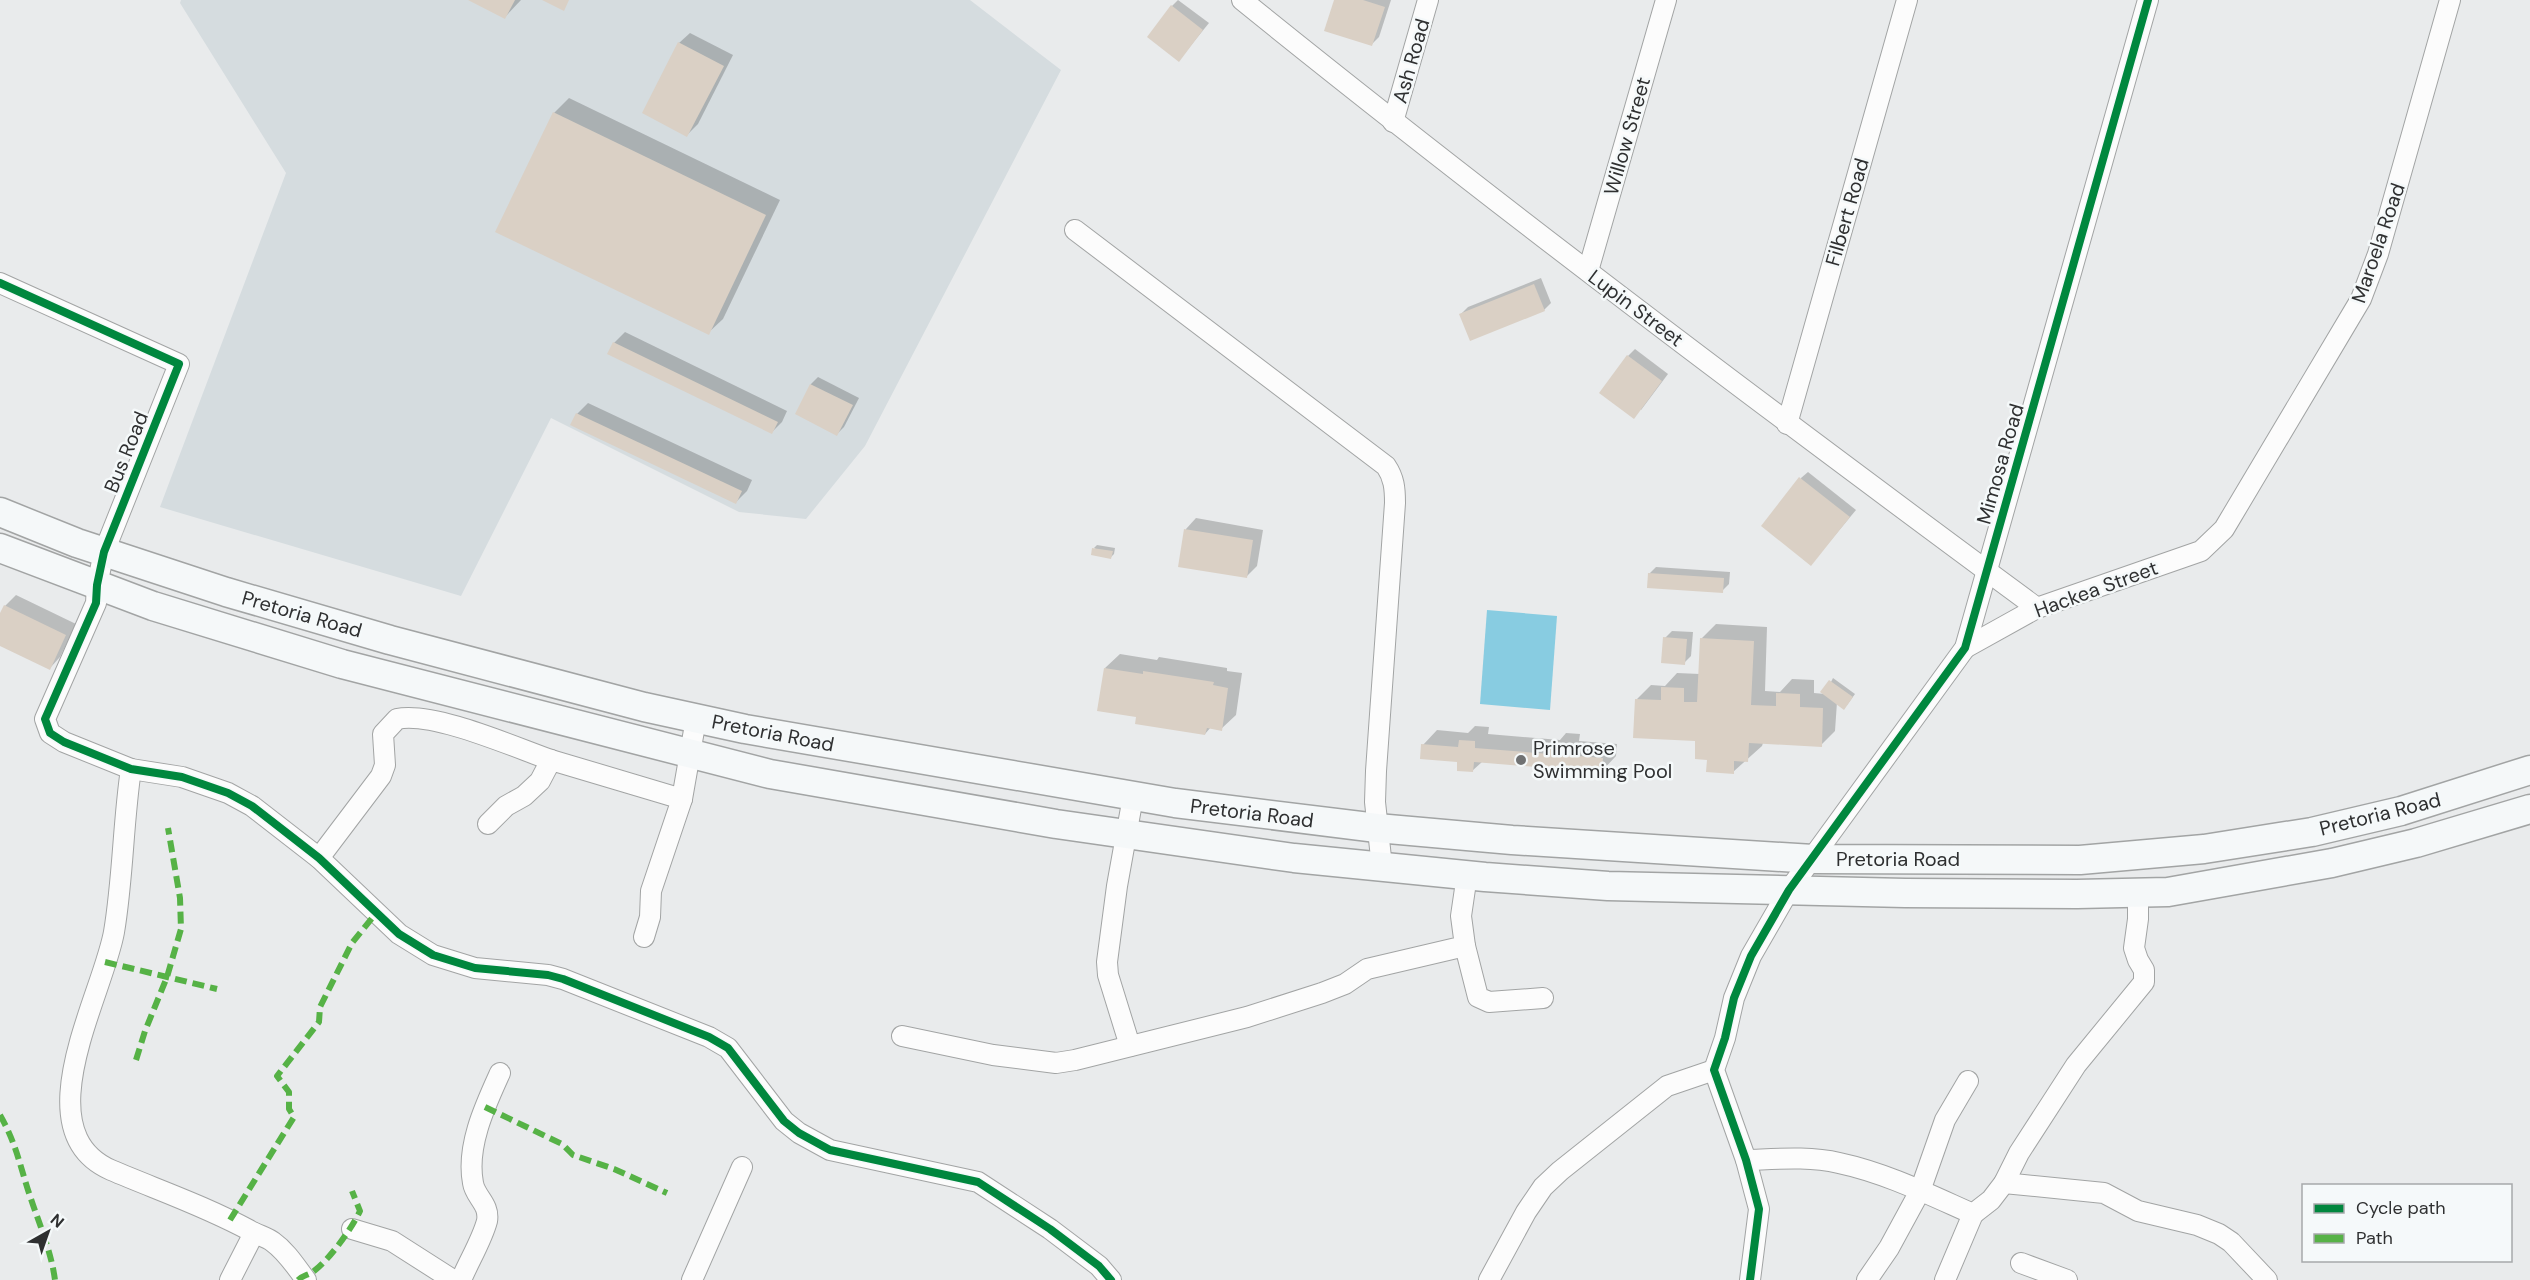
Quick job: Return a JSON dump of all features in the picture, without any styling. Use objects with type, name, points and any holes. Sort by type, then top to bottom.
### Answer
[{"type":"main road","name":"Pretoria Road","points":[[0,512],[104,552],[226,592],[390,640],[696,719],[1133,796],[1377,828],[1512,840],[1813,859],[2080,860],[2204,849],[2312,832],[2401,811],[2530,770]]},
{"type":"main road","name":"Pretoria Road","points":[[0,548],[153,606],[331,661],[782,776],[911,800],[1294,858],[1608,886],[1916,893],[2138,893],[2168,891],[2278,873],[2416,843],[2530,809]]},
{"type":"main road","points":[[2269,839],[2278,873]]},
{"type":"street","name":"Lupin Street","points":[[1242,0],[1393,122],[1787,424],[2037,608]]},
{"type":"street","name":"Ash Road","points":[[1393,122],[1428,0]]},
{"type":"street","name":"Willow Street","points":[[1588,271],[1666,0]]},
{"type":"street","name":"Filbert Road","points":[[1787,424],[1907,0]]},
{"type":"street","name":"Mimosa Road","points":[[1714,1070],[1725,1038],[1734,998],[1751,956],[1789,890],[1965,648],[2148,0]]},
{"type":"street","name":"Maroela Road","points":[[2224,530],[2361,299],[2378,254],[2450,0]]},
{"type":"street","points":[[1075,230],[1386,466],[1391,474],[1394,481],[1395,503],[1376,771],[1377,828],[1382,867]]},
{"type":"street","name":"Bus Road","points":[[0,283],[179,364],[104,552],[97,585],[96,603],[89,623],[45,724],[50,733],[64,742],[131,769]]},
{"type":"street","name":"Hackea Street","points":[[1965,648],[2037,608],[2201,551],[2224,530]]},
{"type":"street","points":[[460,728],[468,697]]},
{"type":"street","points":[[320,858],[381,776],[385,765],[383,734],[392,723],[404,718],[460,728],[551,760],[682,799]]},
{"type":"street","points":[[644,937],[650,917],[651,891],[682,799],[696,719]]},
{"type":"street","points":[[488,824],[506,806],[524,796],[540,781],[551,760]]},
{"type":"street","points":[[306,1280],[272,1240],[182,1197],[109,1169],[91,1157],[79,1140],[71,1118],[71,1093],[76,1050],[114,933],[131,769],[182,777],[228,794],[252,806],[320,858],[399,934],[433,955],[475,968],[548,975],[563,979],[710,1037],[728,1048],[784,1121],[799,1133],[830,1150],[978,1182],[1042,1223],[1098,1266],[1111,1280]]},
{"type":"street","points":[[1130,1046],[1108,975],[1107,962],[1133,796]]},
{"type":"street","points":[[1467,875],[1461,916],[1465,946],[1478,997],[1489,1002],[1543,998]]},
{"type":"street","points":[[1946,1280],[1973,1214],[1991,1200],[2004,1183],[2019,1153],[2076,1065],[2144,982],[2144,970],[2134,948],[2138,919],[2138,893]]},
{"type":"street","points":[[902,1036],[993,1054],[1056,1063],[1247,1017],[1323,993],[1345,984],[1367,969],[1465,946]]},
{"type":"street","points":[[1489,1280],[1526,1212],[1551,1179],[1667,1086],[1714,1070],[1746,1160],[1759,1209],[1750,1280]]},
{"type":"street","points":[[461,1280],[486,1222],[487,1210],[473,1185],[472,1162],[474,1144],[485,1107],[500,1072]]},
{"type":"street","points":[[1867,1280],[1889,1248],[1920,1191],[1945,1120],[1968,1081]]},
{"type":"street","points":[[1746,1160],[1812,1159],[1838,1162],[1871,1172],[1973,1214]]},
{"type":"street","points":[[692,1280],[742,1167]]},
{"type":"street","points":[[2004,1183],[2104,1193],[2138,1211],[2197,1225],[2231,1242],[2267,1280]]},
{"type":"street","points":[[352,1229],[392,1241],[453,1280]]},
{"type":"street","points":[[230,1280],[254,1233]]},
{"type":"street","points":[[2021,1263],[2067,1280]]},
{"type":"shaded area","points":[[181,0],[970,0],[1061,70],[865,446],[806,519],[739,512],[551,418],[461,596],[160,507],[286,173],[180,3]]},
{"type":"water","points":[[1487,610],[1557,616],[1550,710],[1480,704]]},
{"type":"building","points":[[468,0],[515,0],[505,19]]},
{"type":"building","points":[[542,0],[569,0],[564,11]]},
{"type":"building","points":[[1334,0],[1363,0],[1385,7],[1372,46],[1324,31]]},
{"type":"building","points":[[1171,5],[1203,30],[1179,62],[1147,37]]},
{"type":"building","points":[[678,42],[724,66],[687,137],[642,113]]},
{"type":"building","points":[[553,112],[766,215],[709,335],[495,232]]},
{"type":"building","points":[[1534,284],[1545,311],[1470,341],[1459,314]]},
{"type":"building","points":[[613,342],[778,422],[772,434],[607,354]]},
{"type":"building","points":[[1627,355],[1662,381],[1634,419],[1599,393]]},
{"type":"building","points":[[810,384],[853,405],[837,436],[795,414]]},
{"type":"building","points":[[576,413],[742,491],[736,504],[570,425]]},
{"type":"building","points":[[1799,477],[1850,517],[1811,566],[1761,526]]},
{"type":"building","points":[[1184,529],[1253,540],[1247,578],[1178,567]]},
{"type":"building","points":[[1092,548],[1113,551],[1111,559],[1091,555]]},
{"type":"building","points":[[1648,573],[1724,578],[1723,593],[1647,588]]},
{"type":"building","points":[[4,605],[66,635],[50,670],[0,646],[0,613]]},
{"type":"building","points":[[1663,637],[1687,639],[1685,665],[1661,663]]},
{"type":"building","points":[[1700,638],[1754,641],[1751,705],[1776,706],[1776,693],[1800,694],[1800,707],[1823,708],[1822,747],[1749,743],[1748,762],[1734,761],[1734,774],[1706,772],[1707,760],[1695,759],[1695,741],[1633,738],[1635,699],[1661,700],[1661,687],[1684,688],[1684,702],[1697,702]]},
{"type":"building","points":[[1104,668],[1143,674],[1143,671],[1214,682],[1213,685],[1228,688],[1222,731],[1207,728],[1205,735],[1135,724],[1136,717],[1097,711]]},
{"type":"building","points":[[1829,680],[1853,697],[1844,710],[1820,692]]},
{"type":"building","name":"Primrose Swimming Pool","points":[[1459,740],[1475,741],[1475,748],[1550,754],[1550,747],[1566,748],[1566,755],[1603,758],[1602,772],[1565,769],[1564,780],[1548,779],[1549,768],[1474,762],[1473,772],[1457,771],[1457,762],[1420,759],[1421,744],[1458,747]]},
{"type":"marked path","points":[[136,1060],[167,977],[181,929],[180,898],[168,828]]},
{"type":"marked path","points":[[230,1220],[294,1117],[289,1109],[289,1092],[277,1076],[319,1022],[320,1007],[352,943],[377,912]]},
{"type":"marked path","points":[[105,962],[217,989]]},
{"type":"marked path","points":[[485,1107],[562,1144],[573,1155],[614,1169],[667,1193]]},
{"type":"marked path","points":[[0,1115],[18,1156],[48,1249],[55,1280]]},
{"type":"marked path","points":[[298,1280],[320,1266],[352,1226],[360,1211],[352,1191]]},
{"type":"cycle path","points":[[1750,1280],[1759,1209],[1746,1160],[1714,1070],[1725,1038],[1734,998],[1751,956],[1789,890],[1965,648],[2148,0]]},
{"type":"cycle path","points":[[0,283],[179,364],[104,552],[97,585],[96,603],[45,719],[50,733],[64,742],[131,769],[182,777],[228,793],[252,806],[319,858],[399,934],[433,955],[475,968],[548,975],[563,979],[709,1037],[728,1048],[784,1121],[799,1133],[830,1150],[978,1182],[1050,1229],[1099,1266],[1111,1280]]},
{"type":"place","name":"Primrose Swimming Pool","points":[[1521,760]]}]
